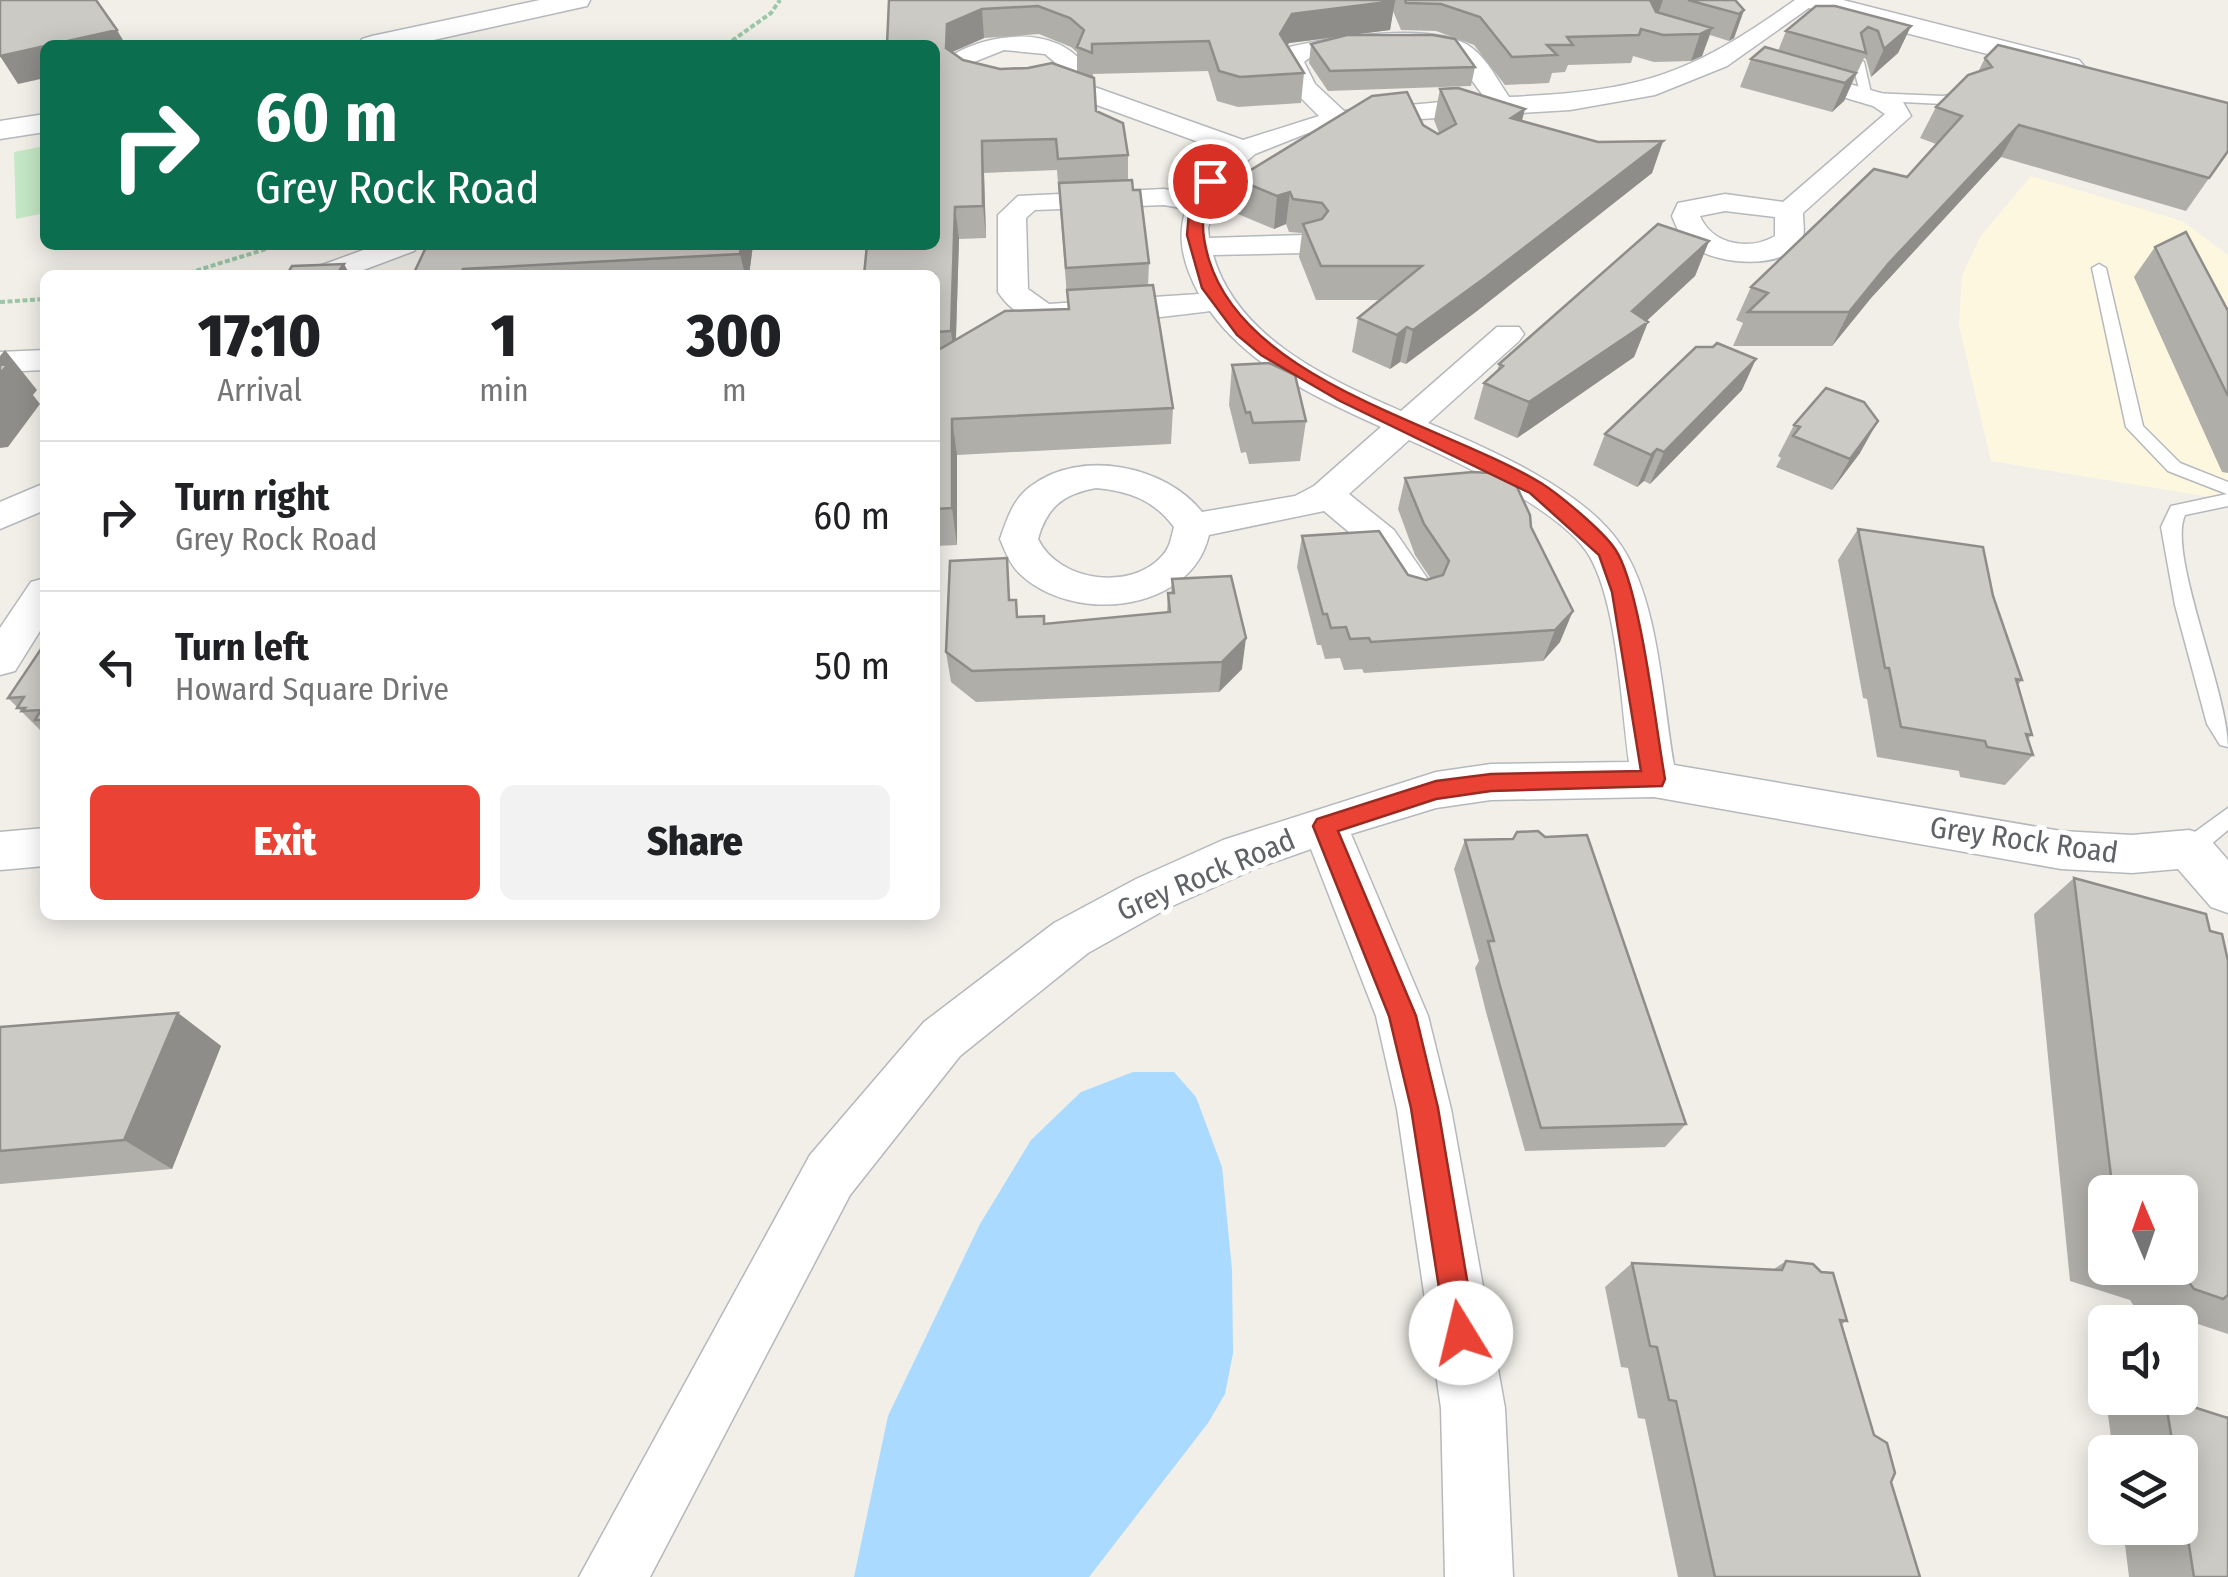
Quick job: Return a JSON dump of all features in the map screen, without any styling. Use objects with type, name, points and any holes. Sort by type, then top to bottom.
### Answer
[{"type":"street","points":[[395,40],[578,0]]},
{"type":"street","points":[[1654,779],[1622,592],[1608,552],[1537,488],[1344,396],[1267,352],[1217,301],[1197,247],[1197,202],[1217,172],[1243,149],[1278,133],[1336,118],[1616,97],[1686,79],[1810,0],[2088,70]]},
{"type":"street","points":[[1336,118],[1304,87],[1292,62],[1298,52],[1378,45],[1452,46],[1466,54],[1503,108]]},
{"type":"street","points":[[1723,52],[1866,97],[1894,108],[1898,116],[1789,211]]},
{"type":"street","points":[[1055,81],[1243,149]]},
{"type":"street","points":[[1413,111],[1426,140]]},
{"type":"street","points":[[0,130],[40,124]]},
{"type":"street","points":[[1197,202],[1164,198],[1028,202],[1012,216],[1013,292],[1033,310],[1048,312],[1170,308],[1217,301]]},
{"type":"street","points":[[1197,247],[1305,244]]},
{"type":"street","points":[[336,270],[390,250]]},
{"type":"street","points":[[1193,526],[1306,506],[1327,494],[1508,334]]},
{"type":"street","points":[[0,362],[40,360]]},
{"type":"street","points":[[1327,494],[1380,539],[1417,594]]},
{"type":"street","points":[[0,517],[40,497]]},
{"type":"street","points":[[0,660],[40,600]]},
{"type":"street","name":"Grey Rock Road","points":[[612,1577],[830,1175],[942,1039],[1071,938],[1136,902],[1240,854],[1436,790],[1491,782],[1654,779],[2061,850],[2132,854],[2189,849]]},
{"type":"street","points":[[1325,826],[1402,1016],[1424,1108],[1473,1408],[1478,1577]]},
{"type":"street","points":[[0,851],[40,847]]},
{"type":"street","points":[[2189,849],[2228,893]]},
{"type":"lane","points":[[1858,62],[1866,97],[1943,100],[1966,96]]},
{"type":"lane","points":[[2098,268],[2135,427],[2174,467],[2228,489]]},
{"type":"lane","points":[[2228,500],[2178,510],[2170,527],[2184,605],[2218,724],[2228,739]]},
{"type":"lane","points":[[2189,849],[2228,816]]},
{"type":"path","points":[[733,40],[771,13],[780,0]]},
{"type":"path","points":[[198,270],[263,250]]},
{"type":"path","points":[[0,302],[40,299]]},
{"type":"shaded area","points":[[2031,176],[2182,221],[2228,255],[2228,500],[1991,461],[1959,325],[1962,276],[1980,237]]},
{"type":"green space","points":[[40,147],[40,214],[16,219],[14,152]]},
{"type":"water","points":[[1133,1072],[1174,1072],[1196,1097],[1222,1167],[1232,1270],[1233,1353],[1225,1394],[1208,1423],[1089,1577],[854,1577],[888,1416],[980,1224],[1031,1140],[1081,1092]]},
{"type":"building","points":[[0,0],[96,0],[117,30],[72,40],[40,40],[40,47],[0,56]]},
{"type":"building","points":[[889,0],[1395,1],[1292,14],[1280,34],[1304,73],[1240,77],[1219,71],[1209,41],[1092,44],[1092,53],[1077,47],[1084,30],[1070,18],[1038,6],[982,9],[947,24],[946,48],[963,60],[1000,69],[1052,63],[1094,78],[1096,111],[1123,123],[1128,155],[1058,159],[1056,139],[982,141],[983,206],[955,207],[951,331],[940,332],[940,270],[864,270],[866,250],[940,250],[940,40],[887,40]]},
{"type":"building","points":[[1405,0],[1654,0],[1651,2],[1656,12],[1712,28],[1700,34],[1663,35],[1641,29],[1639,35],[1567,37],[1573,45],[1547,45],[1557,55],[1512,57],[1480,17],[1441,4]]},
{"type":"building","points":[[1688,0],[1735,0],[1744,10],[1739,14]]},
{"type":"building","points":[[1816,6],[1835,6],[1911,26],[1884,49],[1878,31],[1868,27],[1861,33],[1866,53],[1786,31]]},
{"type":"building","points":[[1347,35],[1433,35],[1455,39],[1475,67],[1330,71],[1311,44]]},
{"type":"building","points":[[1998,45],[2228,103],[2228,151],[2209,178],[2019,125],[1888,264],[1849,312],[1748,312],[1768,293],[1751,287],[1874,169],[1907,177],[1962,116],[1936,107],[1968,75],[1992,67],[1985,58]]},
{"type":"building","points":[[1765,47],[1856,73],[1845,83],[1751,59]]},
{"type":"building","points":[[1458,88],[1525,109],[1511,118],[1598,142],[1663,141],[1486,277],[1413,330],[1407,327],[1397,335],[1358,318],[1422,266],[1321,266],[1303,224],[1322,219],[1328,211],[1322,203],[1293,199],[1290,192],[1277,196],[1236,179],[1372,96],[1407,92],[1423,125],[1438,134],[1456,124],[1440,89]]},
{"type":"building","points":[[1132,180],[1133,190],[1140,190],[1149,263],[1066,268],[1059,183]]},
{"type":"building","points":[[1658,224],[1709,241],[1632,311],[1648,322],[1529,402],[1484,383],[1503,366],[1499,364]]},
{"type":"building","points":[[2186,232],[2228,311],[2228,396],[2155,247]]},
{"type":"building","points":[[425,250],[740,250],[740,254],[415,270]]},
{"type":"building","points":[[344,264],[340,270],[290,270],[292,266]]},
{"type":"building","points":[[1153,285],[1173,408],[952,419],[952,508],[940,509],[940,349],[1005,311],[1069,309],[1067,290]]},
{"type":"building","points":[[1717,343],[1756,359],[1664,452],[1657,449],[1651,455],[1605,434],[1696,347],[1713,347]]},
{"type":"building","points":[[1269,363],[1295,375],[1306,421],[1253,423],[1250,412],[1246,413],[1232,365]]},
{"type":"building","points":[[1826,388],[1864,402],[1878,421],[1850,459],[1793,436],[1800,427],[1794,425]]},
{"type":"building","points":[[1491,473],[1516,485],[1530,515],[1531,527],[1573,611],[1555,630],[1371,642],[1369,638],[1350,639],[1346,627],[1331,628],[1327,614],[1323,614],[1302,536],[1379,531],[1408,575],[1426,580],[1443,575],[1449,561],[1424,524],[1405,478]]},
{"type":"building","points":[[1858,529],[1983,547],[1993,596],[2022,680],[2016,679],[2032,735],[2026,734],[2033,755],[1987,747],[1985,741],[1901,727],[1889,668],[1885,668]]},
{"type":"building","points":[[1007,558],[1009,600],[1016,600],[1017,617],[1044,616],[1044,624],[1170,612],[1168,593],[1174,593],[1172,579],[1231,576],[1246,638],[1222,662],[972,671],[946,652],[950,561]]},
{"type":"building","points":[[40,650],[40,710],[22,711],[25,708],[17,708],[24,697],[8,698]]},
{"type":"building","points":[[1538,831],[1545,837],[1587,835],[1686,1124],[1541,1128],[1488,941],[1494,941],[1465,840],[1513,839],[1517,832]]},
{"type":"building","points":[[2074,878],[2206,914],[2210,931],[2222,934],[2228,961],[2228,1295],[2223,1299],[2191,1285],[2198,1285],[2198,1175],[2111,1175]]},
{"type":"building","points":[[178,1013],[124,1140],[0,1151],[0,1027]]},
{"type":"building","points":[[1786,1261],[1813,1264],[1821,1272],[1833,1273],[1847,1321],[1840,1320],[1874,1435],[1887,1443],[1895,1473],[1891,1482],[1920,1577],[1715,1577],[1676,1401],[1669,1400],[1657,1347],[1650,1346],[1632,1263],[1782,1270]]},
{"type":"building","points":[[2198,1408],[2228,1418],[2228,1577],[2194,1577],[2189,1545],[2198,1545],[2198,1435],[2171,1435],[2168,1415],[2198,1415]]},
{"type":"route","points":[[1210,181],[1197,202],[1194,235],[1210,288],[1243,331],[1267,352],[1344,396],[1537,488],[1608,552],[1622,592],[1654,779],[1491,782],[1436,790],[1325,826],[1402,1016],[1424,1108],[1461,1333]]}]
